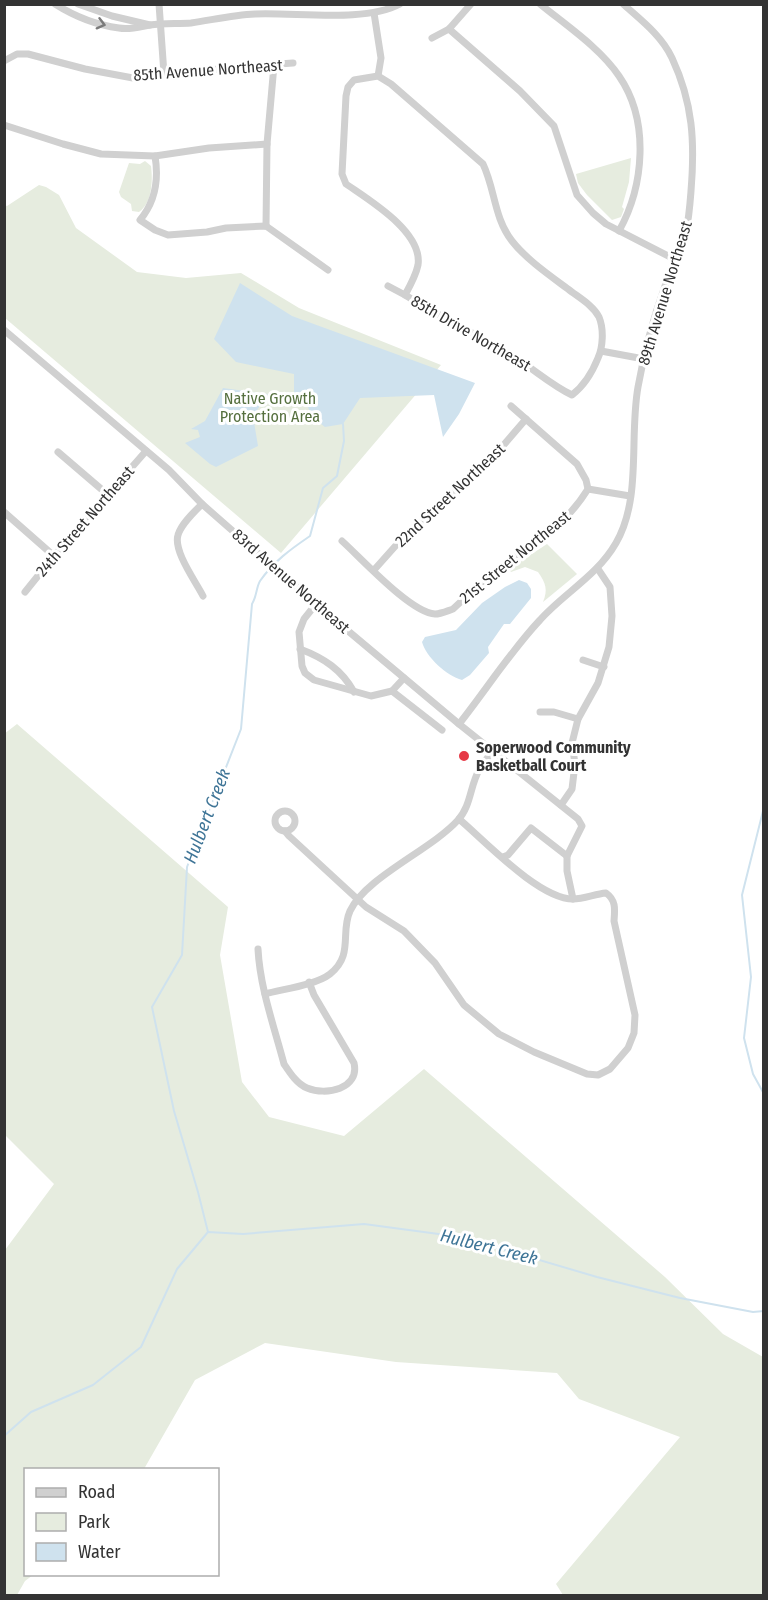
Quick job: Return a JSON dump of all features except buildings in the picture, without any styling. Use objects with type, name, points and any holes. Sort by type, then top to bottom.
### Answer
[{"type":"street","points":[[55,4],[101,25],[138,29],[150,25],[190,23],[255,14],[374,13],[400,4]]},
{"type":"street","points":[[78,4],[112,16],[150,25]]},
{"type":"street","points":[[159,4],[164,74]]},
{"type":"street","points":[[432,38],[449,29],[471,4]]},
{"type":"street","points":[[540,4],[607,62],[620,77],[632,102],[640,142],[639,167],[630,207],[619,231]]},
{"type":"street","name":"89th Avenue Northeast","points":[[459,724],[539,620],[598,569],[616,544],[624,527],[635,453],[638,390],[658,307],[686,230],[694,144],[692,122],[672,57],[657,35],[623,4]]},
{"type":"street","points":[[374,13],[381,58],[378,76]]},
{"type":"street","points":[[449,29],[520,91],[554,126],[568,174],[577,195],[606,224],[676,260]]},
{"type":"street","name":"85th Avenue Northeast","points":[[4,61],[17,54],[28,54],[85,69],[133,78],[292,63]]},
{"type":"street","points":[[266,226],[267,144],[274,65]]},
{"type":"street","name":"85th Drive Northeast","points":[[378,76],[391,84],[483,164],[498,217],[514,244],[585,302],[598,317],[602,332],[601,351],[593,372],[582,387],[572,394],[559,389],[515,357],[405,295],[418,265],[411,238],[399,223],[346,184],[342,174],[348,87],[354,80],[378,76]]},
{"type":"street","points":[[4,125],[101,154],[155,156],[209,148],[267,144]]},
{"type":"street","points":[[155,156],[155,193],[151,207],[141,220],[155,230],[168,235],[266,226],[328,270]]},
{"type":"street","points":[[388,286],[405,295]]},
{"type":"street","name":"83rd Avenue Northeast","points":[[4,330],[169,470],[202,504],[316,604],[459,724],[578,819],[582,826],[567,856]]},
{"type":"street","points":[[601,351],[644,359]]},
{"type":"street","points":[[511,406],[577,464],[588,489],[630,495]]},
{"type":"street","name":"22nd Street Northeast","points":[[374,570],[407,532],[482,470],[526,419]]},
{"type":"street","name":"24th Street Northeast","points":[[25,592],[146,451]]},
{"type":"street","points":[[58,452],[107,494]]},
{"type":"street","name":"21st Street Northeast","points":[[374,570],[406,600],[425,611],[434,614],[453,609],[502,566],[544,538],[577,506],[588,489]]},
{"type":"street","points":[[202,504],[178,534],[178,543],[181,555],[203,596]]},
{"type":"street","points":[[4,512],[54,556]]},
{"type":"street","points":[[342,542],[374,570]]},
{"type":"street","points":[[561,806],[572,789],[575,764],[572,743],[578,719],[598,683],[609,647],[612,616],[610,587],[598,569]]},
{"type":"street","points":[[316,604],[304,619],[299,632],[302,666],[305,673],[314,680],[371,696],[393,691],[404,678]]},
{"type":"street","points":[[300,649],[316,655],[333,666],[346,679],[354,692]]},
{"type":"street","points":[[583,660],[604,667]]},
{"type":"street","points":[[393,691],[442,730]]},
{"type":"street","points":[[540,712],[554,712],[578,719]]},
{"type":"street","points":[[265,994],[324,978],[339,965],[346,950],[348,917],[358,900],[387,874],[440,837],[459,819],[465,809],[478,770],[493,751]]},
{"type":"street","points":[[285,831],[358,900],[404,931],[435,963],[465,1005],[499,1034],[534,1052],[587,1074],[598,1075],[610,1069],[628,1048],[634,1033],[635,1015],[614,921],[615,906],[611,897],[606,893],[573,899],[552,893],[529,881],[459,819]]},
{"type":"street","points":[[503,857],[508,855],[531,828],[567,856],[567,871],[573,899]]},
{"type":"street","points":[[258,949],[265,994],[284,1064],[304,1087],[315,1091],[336,1090],[347,1085],[354,1078],[356,1070],[309,982]]},
{"type":"green space","points":[[631,158],[629,182],[622,207],[624,209],[621,217],[612,220],[587,195],[578,183],[576,174]]},
{"type":"green space","points":[[145,161],[151,166],[152,185],[149,197],[139,212],[132,211],[131,204],[121,197],[119,192],[129,163],[140,164]]},
{"type":"green space","name":"Native Growth Protection Area","points":[[39,185],[59,195],[76,228],[137,272],[186,278],[241,273],[299,308],[441,365],[281,553],[5,318],[4,205],[7,206]]},
{"type":"green space","points":[[547,544],[577,574],[543,602],[545,587],[538,572],[525,567],[511,572],[509,569]]},
{"type":"green space","points":[[17,724],[228,907],[220,955],[242,1082],[269,1117],[344,1136],[424,1069],[665,1277],[723,1334],[763,1357],[763,1595],[563,1595],[556,1584],[680,1437],[579,1399],[557,1373],[396,1362],[265,1343],[195,1380],[145,1468],[24,1468],[24,1576],[32,1576],[25,1581],[17,1595],[5,1595],[5,1250],[54,1184],[5,1135],[4,734]]},
{"type":"water","points":[[240,283],[292,316],[475,383],[459,414],[443,437],[434,395],[360,398],[343,424],[325,427],[311,416],[307,404],[294,396],[294,374],[236,362],[214,339]]},
{"type":"water","points":[[223,388],[268,394],[253,416],[258,446],[216,467],[185,443],[200,437],[198,430],[191,429],[205,421]]},
{"type":"water","points":[[519,580],[527,583],[531,589],[531,598],[510,624],[504,624],[488,647],[489,653],[470,675],[462,680],[438,665],[424,648],[422,642],[425,637],[456,630],[482,603]]},
{"type":"waterway","name":"Hulbert Creek","points":[[208,1232],[174,1111],[152,1007],[182,955],[187,867],[241,729],[252,604],[265,574],[283,556],[310,536],[323,488],[337,476],[344,441],[343,424]]},
{"type":"waterway","name":"Hulbert Creek","points":[[764,807],[742,895],[751,977],[744,1038],[753,1074],[764,1094]]},
{"type":"waterway","name":"Hulbert Creek","points":[[4,1436],[31,1412],[93,1385],[141,1347],[177,1269],[208,1232],[243,1234],[364,1224],[461,1237],[597,1277],[680,1298],[753,1312],[764,1311]]},
{"type":"place","name":"Soperwood Community Basketball Court","points":[[464,756]]}]
